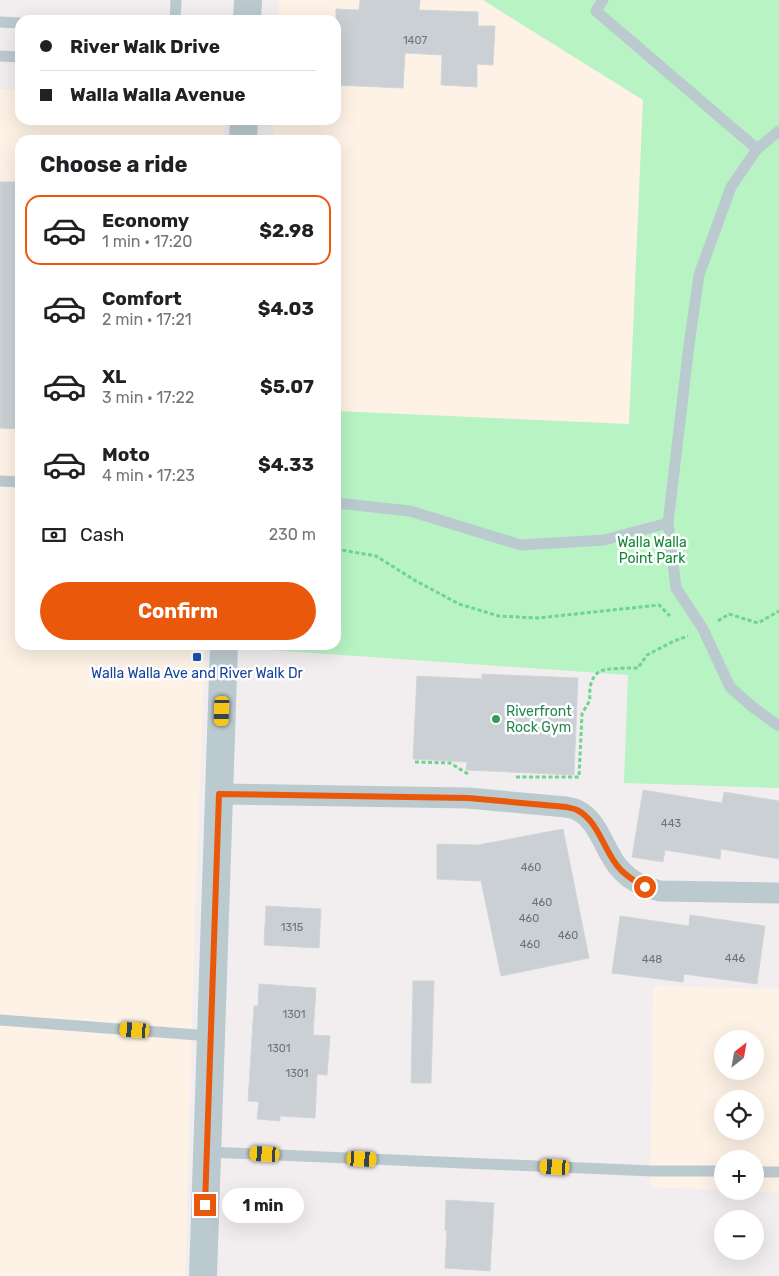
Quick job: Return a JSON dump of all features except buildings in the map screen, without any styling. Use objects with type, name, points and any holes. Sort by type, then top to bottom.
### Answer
[{"type":"street","points":[[247,15],[248,0]]},
{"type":"street","points":[[203,1276],[224,650]]},
{"type":"street","points":[[219,794],[468,798],[566,807],[577,810],[585,816],[595,827],[619,869],[645,887],[660,891],[779,893]]},
{"type":"lane","points":[[176,0],[176,15]]},
{"type":"lane","points":[[603,0],[596,11],[757,149]]},
{"type":"lane","points":[[0,22],[15,23]]},
{"type":"lane","points":[[0,56],[15,57]]},
{"type":"lane","points":[[779,131],[757,149],[731,187],[699,274],[668,523],[676,588],[703,629],[730,687],[779,726]]},
{"type":"lane","points":[[0,481],[15,482]]},
{"type":"lane","points":[[341,504],[410,511],[521,545],[604,540],[668,523]]},
{"type":"lane","points":[[0,1020],[211,1036]]},
{"type":"lane","points":[[207,1152],[652,1171],[714,1172]]},
{"type":"lane","points":[[764,1172],[779,1172]]},
{"type":"path","points":[[341,550],[376,556],[416,581],[459,604],[499,616],[538,618],[659,605],[673,618]]},
{"type":"path","points":[[512,777],[579,777],[582,714],[590,700],[589,690],[594,676],[601,670],[638,668],[647,655],[674,640],[703,629],[729,614],[758,623],[779,612]]},
{"type":"path","points":[[681,630],[685,637]]},
{"type":"path","points":[[415,762],[450,763],[473,777]]},
{"type":"shaded area","points":[[279,0],[483,0],[643,100],[629,425],[341,411],[341,135],[273,135],[274,125],[341,125],[341,15],[278,15]]},
{"type":"shaded area","points":[[0,89],[15,90],[15,125],[225,125],[224,135],[15,135],[15,650],[205,650],[195,910],[185,1276],[0,1276]]},
{"type":"shaded area","points":[[653,986],[779,989],[779,1193],[764,1192],[764,1150],[714,1150],[714,1190],[650,1187]]},
{"type":"green space","name":"Walla Walla Point Park","points":[[483,0],[779,0],[779,788],[624,783],[628,675],[270,650],[341,650],[341,411],[629,424],[643,100]]},
{"type":"place","name":"Walla Walla Ave and River Walk Dr","points":[[197,657]]},
{"type":"place","name":"Riverfront Rock Gym","points":[[496,719]]},
{"type":"route","points":[[205,1205],[219,794],[468,798],[566,807],[577,810],[585,816],[595,827],[619,869],[645,887]]}]
